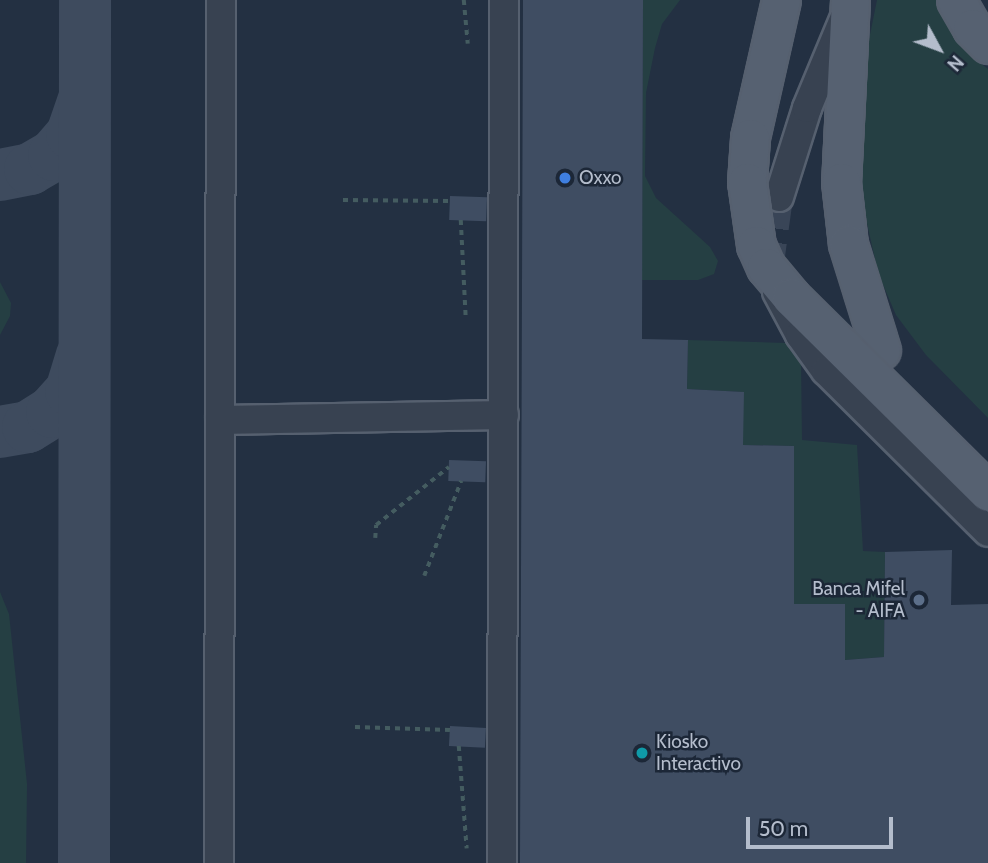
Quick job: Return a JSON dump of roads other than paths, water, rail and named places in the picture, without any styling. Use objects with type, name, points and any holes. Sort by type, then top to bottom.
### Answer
[{"type":"main road","points":[[781,0],[750,138],[747,182],[749,216],[766,267],[988,492]]},
{"type":"main road","points":[[956,0],[972,28],[988,44]]},
{"type":"main road","points":[[849,3],[841,181],[848,244],[880,349]]},
{"type":"lane","points":[[219,863],[220,0]]},
{"type":"lane","points":[[502,863],[505,0]]},
{"type":"lane","points":[[779,197],[807,108],[849,3]]},
{"type":"lane","points":[[766,267],[814,357],[988,532]]},
{"type":"lane","points":[[220,420],[504,415]]},
{"type":"tunnel","points":[[769,270],[779,197]]},
{"type":"place","name":"Oxxo","points":[[565,178]]},
{"type":"place","name":"Banca Mifel - AIFA","points":[[919,600]]},
{"type":"place","name":"Kiosko Interactivo","points":[[642,753]]}]
